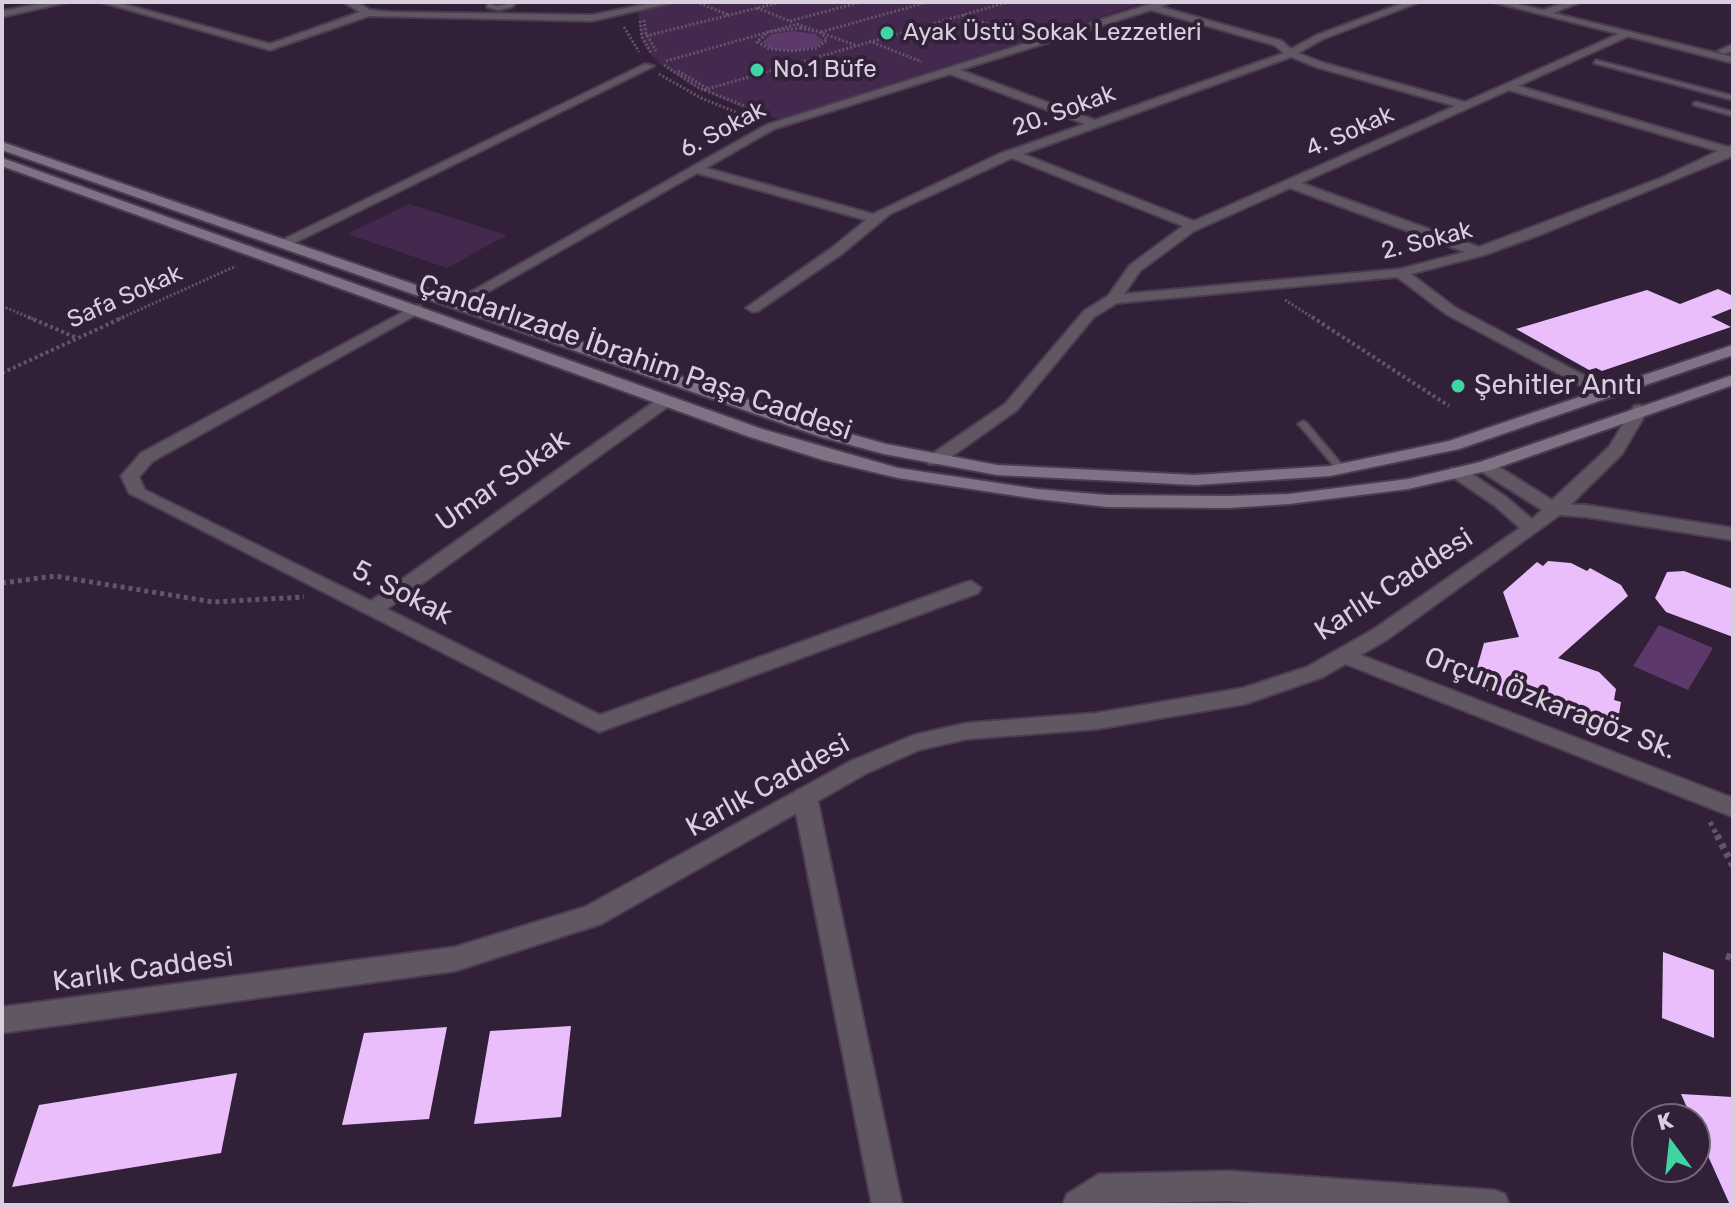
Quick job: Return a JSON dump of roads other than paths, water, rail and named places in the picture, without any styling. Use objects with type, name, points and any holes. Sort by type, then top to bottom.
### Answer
[{"type":"main road","name":"Çandarlızade İbrahim Paşa Caddesi","points":[[2,146],[827,433],[935,460],[1054,475],[1244,479],[1341,469],[1453,445],[1733,350]]},
{"type":"main road","name":"Çandarlızade İbrahim Paşa Caddesi","points":[[2,162],[756,433],[898,473],[1037,494],[1107,501],[1189,503],[1289,499],[1397,486],[1485,466],[1733,380]]},
{"type":"main road","points":[[1453,445],[1485,466]]},
{"type":"street","points":[[2,11],[36,2]]},
{"type":"street","points":[[2,11],[63,2]]},
{"type":"street","points":[[106,2],[270,47],[368,13],[592,18],[670,2]]},
{"type":"street","points":[[349,2],[368,13]]},
{"type":"street","name":"6. Sokak","points":[[458,303],[770,127],[1166,2]]},
{"type":"street","name":"20. Sokak","points":[[753,308],[838,250],[885,211],[1012,154],[1290,53],[1320,37],[1415,2]]},
{"type":"street","points":[[1498,2],[1730,50]]},
{"type":"street","points":[[1524,2],[1626,34],[1733,60]]},
{"type":"street","points":[[1548,11],[1576,2]]},
{"type":"street","points":[[1152,7],[1278,43],[1290,53],[1320,65],[1465,105]]},
{"type":"street","name":"4. Sokak","points":[[935,460],[1011,407],[1089,314],[1113,299],[1135,268],[1156,249],[1195,226],[1289,183],[1626,34]]},
{"type":"street","points":[[283,243],[652,61]]},
{"type":"street","points":[[952,71],[1093,123]]},
{"type":"street","points":[[1508,86],[1731,151]]},
{"type":"street","name":"2. Sokak","points":[[1113,299],[1400,273],[1479,252],[1665,181],[1731,151]]},
{"type":"street","points":[[1012,154],[1195,226]]},
{"type":"street","points":[[695,169],[876,219]]},
{"type":"street","points":[[1289,183],[1479,252]]},
{"type":"street","points":[[1400,273],[1451,311],[1608,394]]},
{"type":"street","name":"5. Sokak","points":[[416,309],[147,457],[130,476],[138,493],[599,724],[971,588]]},
{"type":"street","name":"Umar Sokak","points":[[372,610],[667,400]]},
{"type":"street","name":"Karlık Caddesi","points":[[2,1020],[455,959],[592,916],[859,767],[914,743],[967,731],[1097,721],[1245,696],[1315,672],[1345,656],[1532,529],[1616,450],[1640,410]]},
{"type":"street","points":[[1485,466],[1555,510],[1586,511],[1733,534]]},
{"type":"street","points":[[1457,472],[1500,501],[1532,529]]},
{"type":"street","name":"Orçun Özkaragöz Sk.","points":[[1345,656],[1733,808]]},
{"type":"street","points":[[805,797],[887,1205]]},
{"type":"street","points":[[1078,1205],[1099,1189],[1229,1186],[1389,1202],[1494,1205]]},
{"type":"lane","points":[[492,2],[489,6],[498,8],[510,6],[513,2]]},
{"type":"lane","points":[[488,17],[498,8]]},
{"type":"lane","points":[[1596,62],[1733,98]]},
{"type":"lane","points":[[1696,104],[1733,114]]},
{"type":"lane","points":[[1303,424],[1341,469]]},
{"type":"place","name":"Ayak Üstü Sokak Lezzetleri","points":[[887,33]]},
{"type":"place","name":"No.1 Büfe","points":[[757,70]]},
{"type":"place","name":"Şehitler Anıtı","points":[[1458,386]]}]
